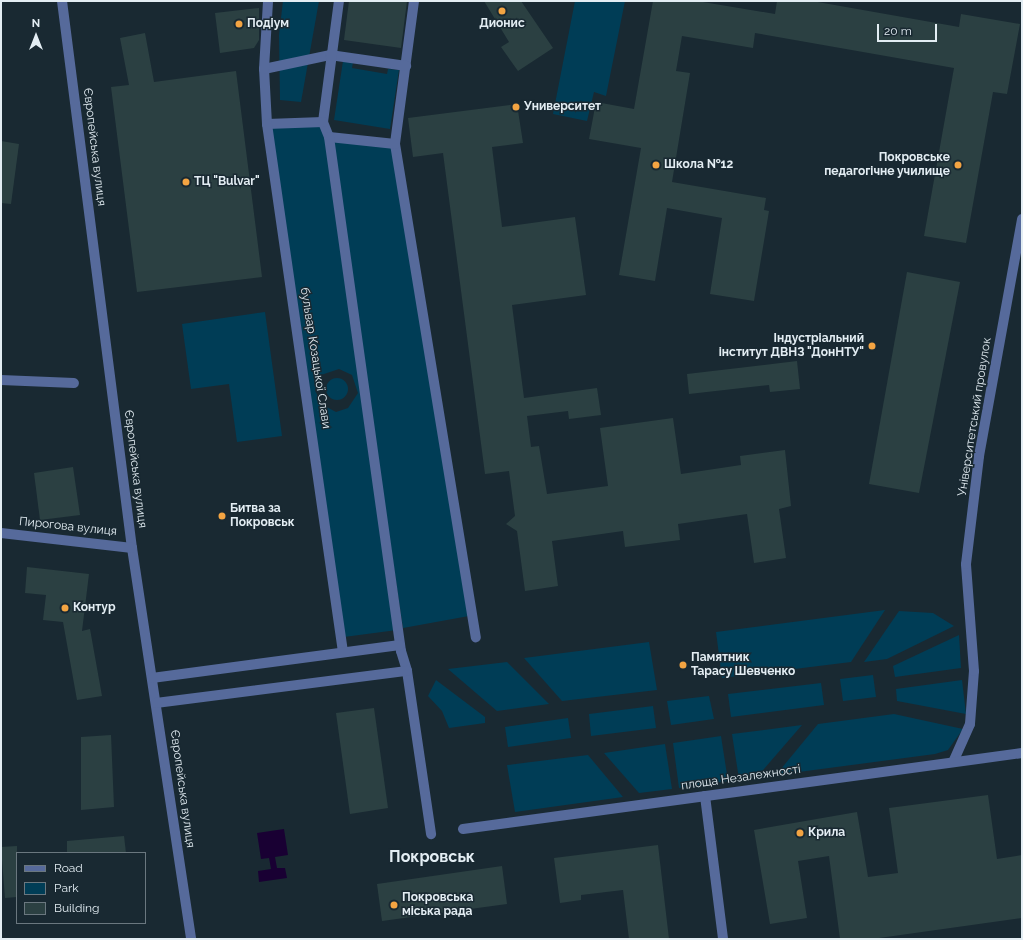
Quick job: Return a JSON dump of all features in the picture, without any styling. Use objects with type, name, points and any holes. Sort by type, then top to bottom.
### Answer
[{"type":"street","name":"Європейська вулиця","points":[[62,1],[132,548],[191,939]]},
{"type":"street","name":"бульвар Козацької Слави","points":[[268,1],[264,69],[267,124],[343,652]]},
{"type":"street","points":[[338,1],[330,55],[323,122],[329,137],[400,645],[407,671],[431,834]]},
{"type":"street","points":[[414,1],[395,144],[476,637]]},
{"type":"street","points":[[264,69],[330,55],[406,66]]},
{"type":"street","points":[[267,124],[323,122]]},
{"type":"street","points":[[329,137],[395,144]]},
{"type":"street","name":"Університетський провулок","points":[[954,760],[970,724],[974,671],[966,564],[979,456],[1022,219]]},
{"type":"street","points":[[1,380],[74,382]]},
{"type":"street","name":"Пирогова вулиця","points":[[1,533],[132,548]]},
{"type":"street","points":[[152,678],[400,645]]},
{"type":"street","points":[[156,703],[407,671]]},
{"type":"street","name":"площа Незалежності","points":[[463,829],[954,760],[1022,753]]},
{"type":"street","points":[[705,796],[723,939]]},
{"type":"green space","points":[[283,1],[319,1],[301,102],[280,100],[279,35]]},
{"type":"green space","points":[[575,1],[625,1],[606,96],[594,92],[587,121],[553,114]]},
{"type":"green space","points":[[343,61],[353,62],[352,68],[387,74],[388,69],[399,70],[390,129],[334,120]]},
{"type":"green space","points":[[323,122],[329,137],[395,144],[469,616],[403,628],[340,210],[397,630],[344,637],[267,124]],"holes":[[[339,369],[352,375],[358,393],[348,408],[336,412],[321,404],[315,390],[321,375]]]},
{"type":"green space","points":[[265,312],[282,436],[237,442],[229,384],[191,389],[182,324]]},
{"type":"green space","points":[[337,378],[345,381],[348,389],[345,397],[337,400],[329,397],[326,389],[329,381]]},
{"type":"green space","points":[[885,610],[851,662],[722,678],[716,632]]},
{"type":"green space","points":[[899,611],[933,613],[954,626],[887,659],[864,662]]},
{"type":"green space","points":[[959,635],[961,668],[895,677],[893,666]]},
{"type":"green space","points":[[649,642],[657,690],[562,701],[524,658]]},
{"type":"green space","points":[[507,662],[549,704],[497,711],[448,669]]},
{"type":"green space","points":[[873,675],[876,697],[843,701],[840,679]]},
{"type":"green space","points":[[436,680],[485,717],[485,723],[449,728],[442,711],[428,696]]},
{"type":"green space","points":[[962,680],[966,714],[897,701],[896,689]]},
{"type":"green space","points":[[821,683],[824,705],[731,717],[728,694]]},
{"type":"green space","points":[[709,696],[714,719],[671,725],[667,701]]},
{"type":"green space","points":[[653,706],[656,728],[591,736],[589,714]]},
{"type":"green space","points":[[894,714],[963,729],[948,750],[935,754],[776,775],[818,724]]},
{"type":"green space","points":[[568,718],[571,738],[508,747],[505,727]]},
{"type":"green space","points":[[802,725],[757,777],[739,779],[732,734]]},
{"type":"green space","points":[[721,736],[728,781],[679,788],[673,743]]},
{"type":"green space","points":[[665,744],[672,789],[639,793],[604,753]]},
{"type":"green space","points":[[588,755],[623,797],[515,812],[507,765]]},
{"type":"shaded area","points":[[284,829],[288,855],[275,857],[277,868],[285,868],[287,878],[259,882],[258,871],[271,869],[269,858],[261,859],[257,833]]},
{"type":"building","points":[[349,1],[407,1],[401,48],[344,40]]},
{"type":"building","points":[[484,1],[521,1],[553,48],[518,71],[501,47],[509,42]]},
{"type":"building","points":[[653,1],[697,1],[775,14],[777,1],[812,1],[959,27],[961,14],[1020,24],[1007,94],[993,92],[966,243],[924,236],[954,68],[755,33],[753,48],[682,36],[676,71],[690,73],[672,182],[766,198],[764,210],[769,211],[754,301],[710,294],[722,218],[667,208],[655,281],[619,275],[641,148],[589,139],[596,102],[634,109]]},
{"type":"building","name":"Подіум","points":[[259,8],[259,40],[254,48],[220,53],[215,13]]},
{"type":"building","name":"ТЦ \"Bulvar\"","points":[[145,33],[154,82],[236,71],[262,277],[137,292],[111,87],[129,85],[120,38]]},
{"type":"building","points":[[517,104],[523,143],[492,147],[502,227],[575,217],[586,295],[512,305],[524,398],[597,388],[601,415],[569,419],[568,411],[527,416],[531,447],[539,446],[547,494],[608,486],[600,428],[673,418],[681,474],[741,465],[740,456],[785,450],[791,506],[779,509],[786,558],[754,563],[747,514],[678,524],[680,540],[625,547],[623,531],[552,541],[558,586],[525,591],[517,531],[506,524],[515,516],[509,471],[485,474],[443,153],[413,157],[408,118]]},
{"type":"building","points":[[1,141],[19,144],[11,204],[1,203]]},
{"type":"building","points":[[907,272],[960,282],[919,493],[869,484]]},
{"type":"building","points":[[797,361],[800,389],[770,392],[769,385],[689,394],[687,374]]},
{"type":"building","points":[[73,467],[80,515],[40,520],[34,473]]},
{"type":"building","points":[[27,567],[89,574],[82,631],[90,629],[102,696],[77,700],[63,622],[43,620],[46,595],[25,593]]},
{"type":"building","points":[[374,708],[388,808],[350,814],[336,713]]},
{"type":"building","points":[[111,735],[114,807],[81,810],[81,737]]},
{"type":"building","points":[[988,795],[997,859],[1022,855],[1022,918],[872,939],[840,939],[829,856],[798,861],[807,918],[770,924],[754,830],[857,812],[868,877],[898,873],[889,808]]},
{"type":"building","points":[[124,836],[126,852],[67,852],[67,841]]},
{"type":"building","points":[[658,845],[669,939],[629,939],[623,890],[581,895],[581,900],[560,903],[554,858]]},
{"type":"building","points":[[17,846],[16,897],[5,898],[1,847]]},
{"type":"building","points":[[502,866],[507,904],[382,921],[377,884]]},
{"type":"place","name":"Дионис","points":[[502,11]]},
{"type":"place","name":"Подіум","points":[[239,24]]},
{"type":"place","name":"Университет","points":[[516,107]]},
{"type":"place","name":"Школа №12","points":[[656,165]]},
{"type":"place","name":"Покровське педагогічне училище","points":[[958,165]]},
{"type":"place","name":"ТЦ \"Bulvar\"","points":[[186,182]]},
{"type":"place","name":"Індустріальний інститут ДВНЗ \"ДонНТУ\"","points":[[872,346]]},
{"type":"place","name":"Битва за Покровськ","points":[[222,516]]},
{"type":"place","name":"Контур","points":[[65,608]]},
{"type":"place","name":"Памятник Тарасу Шевченко","points":[[683,665]]},
{"type":"place","name":"Крила","points":[[800,833]]},
{"type":"place","name":"Покровська міська рада","points":[[394,905]]},
{"type":"district","name":"Покровськ","points":[[432,857]]}]
